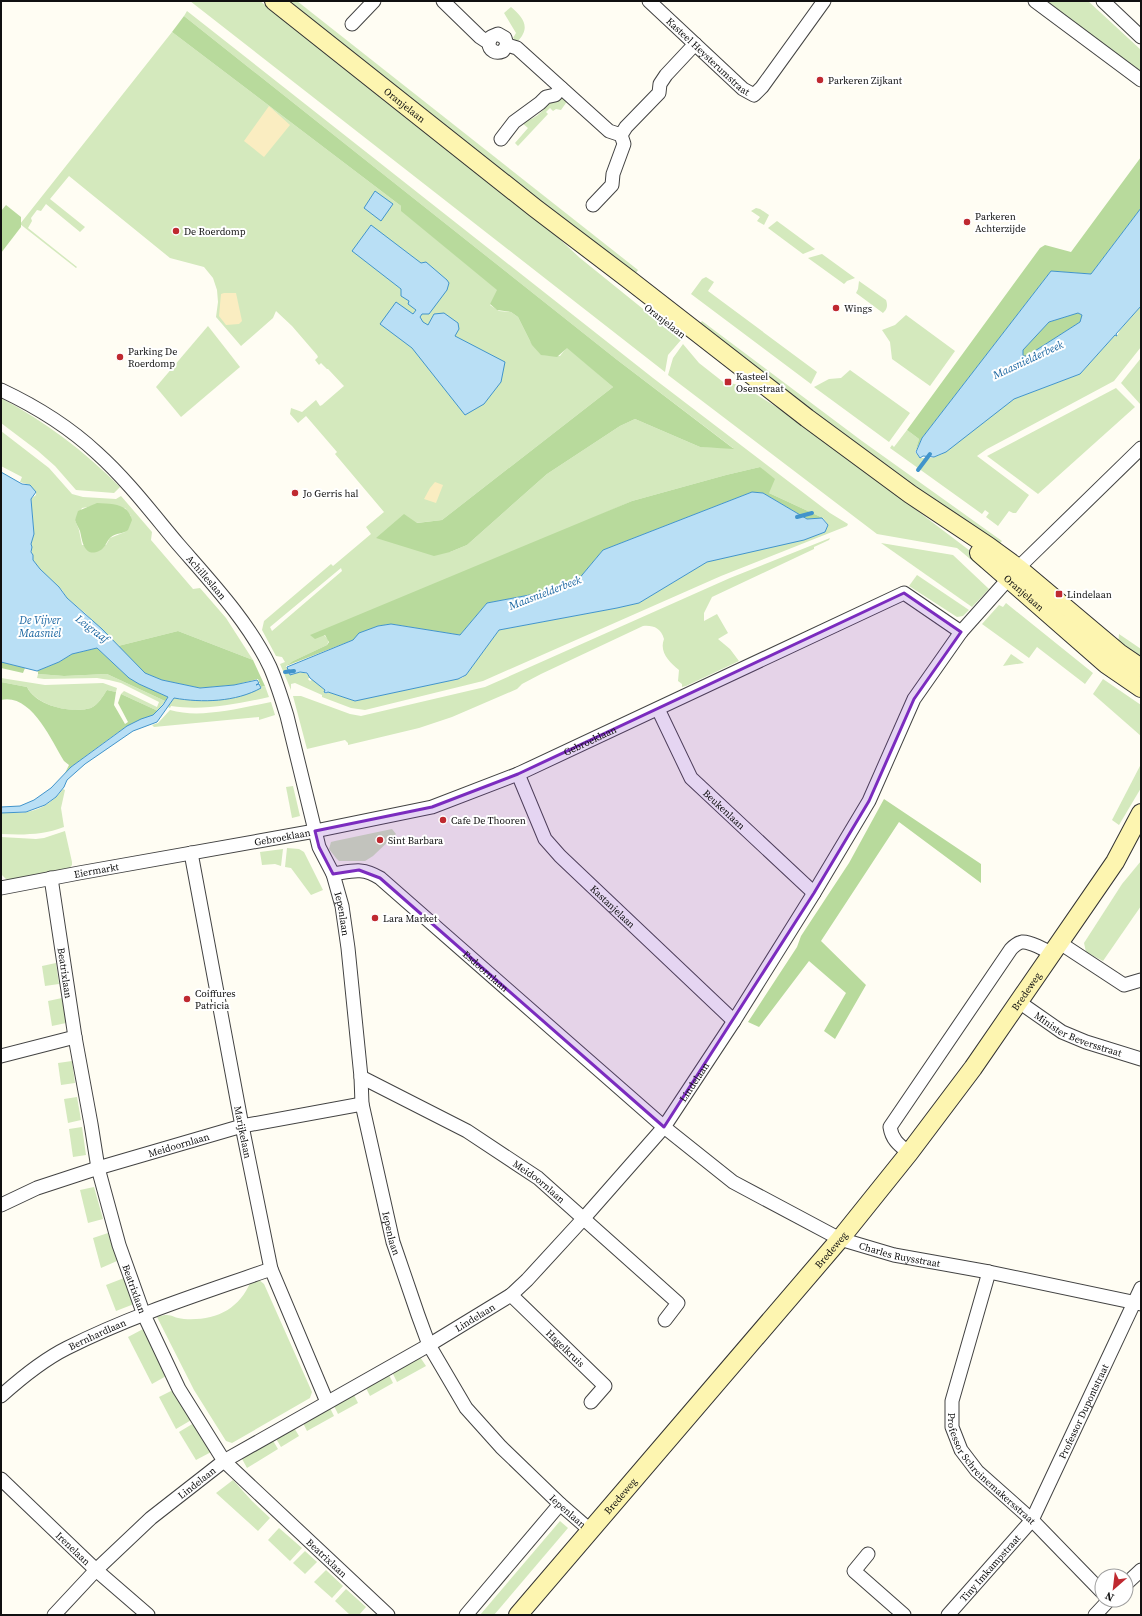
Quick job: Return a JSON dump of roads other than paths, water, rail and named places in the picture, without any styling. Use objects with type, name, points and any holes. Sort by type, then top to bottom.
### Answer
[{"type":"street","name":"Oranjelaan","points":[[274,1],[535,208],[808,418],[910,494],[1018,569],[1119,653],[1141,668]]},
{"type":"street","points":[[352,24],[374,1]]},
{"type":"street","points":[[443,1],[480,37],[489,43],[490,49],[496,52],[503,51],[507,45],[517,48],[609,131],[621,135]]},
{"type":"street","name":"Kasteel Heysterumstraat","points":[[649,1],[743,89],[754,94],[762,87],[824,1]]},
{"type":"street","points":[[1035,1],[1141,80]]},
{"type":"street","points":[[1103,1],[1141,37]]},
{"type":"street","points":[[621,135],[626,127],[659,93],[660,84],[666,75],[695,44]]},
{"type":"street","points":[[501,139],[514,122],[546,97],[555,95],[561,88]]},
{"type":"street","points":[[593,205],[612,185],[613,174],[624,144],[621,135]]},
{"type":"street","name":"Achilleslaan","points":[[1,390],[40,410],[70,431],[97,453],[128,486],[206,577],[248,629],[270,668],[281,696],[315,831]]},
{"type":"street","name":"Lindelaan","points":[[54,1615],[96,1570],[151,1518],[224,1461],[429,1345],[511,1295],[527,1280],[664,1127],[734,1021],[814,893],[869,801],[914,699],[961,632],[1018,569],[1141,448]]},
{"type":"street","name":"Oranjelaan","points":[[1018,569],[1106,664],[1141,688]]},
{"type":"street","name":"Gebroeklaan","points":[[191,853],[315,831],[432,807],[518,774],[904,593],[961,632]]},
{"type":"street","name":"Beukenlaan","points":[[658,709],[691,778],[814,893]]},
{"type":"street","name":"Kastanjelaan","points":[[518,774],[545,839],[560,856],[734,1021]]},
{"type":"street","name":"Bredeweg","points":[[518,1615],[840,1239],[909,1153],[974,1068],[1020,1002],[1115,862],[1141,813]]},
{"type":"street","points":[[315,831],[319,847],[333,874]]},
{"type":"street","name":"Bredeweg","points":[[1115,862],[1141,836]]},
{"type":"street","name":"Eiermarkt","points":[[1,888],[191,853]]},
{"type":"street","name":"Marijkelaan","points":[[191,853],[242,1126],[271,1269],[327,1402]]},
{"type":"street","name":"Esdoornlaan","points":[[333,874],[359,870],[370,872],[380,878],[664,1127]]},
{"type":"street","name":"Iepenlaan","points":[[333,874],[342,906],[348,948],[361,1077],[362,1104],[393,1242],[429,1345],[466,1408],[501,1447],[560,1504],[591,1531]]},
{"type":"street","name":"Beatrixlaan","points":[[51,878],[75,1037],[98,1168],[119,1245],[144,1315],[179,1389],[224,1461],[388,1615]]},
{"type":"street","points":[[909,1153],[891,1136],[890,1127],[1011,949],[1017,944],[1024,941],[1045,949],[1056,948],[1124,985],[1141,980]]},
{"type":"street","name":"Minister Beversstraat","points":[[1020,1002],[1062,1032],[1086,1042],[1141,1059]]},
{"type":"street","points":[[1,1056],[75,1037]]},
{"type":"street","name":"Meidoornlaan","points":[[361,1077],[467,1131],[538,1178],[678,1303],[665,1320]]},
{"type":"street","name":"Meidoornlaan","points":[[1,1205],[37,1188],[98,1168],[242,1126],[362,1104]]},
{"type":"street","name":"Charles Ruysstraat","points":[[664,1127],[733,1182],[840,1239],[894,1255],[989,1272],[1138,1304]]},
{"type":"street","name":"Bernhardlaan","points":[[1,1396],[21,1378],[66,1349],[144,1315],[271,1269]]},
{"type":"street","name":"Professor Schreinemakersstraat","points":[[989,1272],[952,1401],[952,1428],[961,1450],[977,1471],[1032,1520],[1094,1584]]},
{"type":"street","name":"Professor Dupontstraat","points":[[1032,1520],[1138,1304],[1141,1288]]},
{"type":"street","name":"Hagelkruis","points":[[511,1295],[605,1386],[591,1402]]},
{"type":"street","name":"Irenelaan","points":[[1,1479],[96,1570],[148,1615]]},
{"type":"street","points":[[466,1615],[560,1504]]},
{"type":"street","name":"Tiny Imkampstraat","points":[[948,1615],[1032,1520]]},
{"type":"street","points":[[868,1554],[854,1571],[904,1615]]},
{"type":"water","points":[[375,191],[393,204],[381,221],[364,208]]},
{"type":"water","points":[[1141,208],[1141,306],[1116,334],[1117,336],[1115,335],[1080,374],[1014,399],[946,452],[934,457],[923,456],[920,458],[916,452],[922,438],[1051,271],[1091,274]],"holes":[[[1078,313],[1082,315],[1080,322],[1027,356],[1023,356],[1023,350],[1049,322]]]},
{"type":"water","points":[[371,225],[421,263],[426,262],[449,283],[447,290],[429,314],[422,314],[420,317],[423,322],[428,325],[434,314],[444,313],[458,323],[459,329],[455,336],[505,362],[501,382],[484,404],[465,415],[412,348],[380,324],[396,302],[413,314],[416,310],[408,304],[409,301],[401,296],[401,289],[352,251]]},
{"type":"water","name":"De Vijver Maasniel","points":[[1,472],[22,484],[30,485],[36,492],[31,499],[34,534],[31,544],[33,560],[40,569],[59,587],[67,598],[102,629],[145,673],[162,680],[200,688],[234,685],[257,680],[259,683],[256,685],[259,684],[261,688],[251,693],[230,699],[196,701],[174,698],[157,722],[133,731],[85,764],[67,780],[64,787],[56,797],[45,805],[26,812],[1,813],[1,807],[20,806],[34,800],[51,788],[71,767],[127,726],[153,715],[163,705],[168,697],[129,678],[97,648],[72,654],[59,662],[37,671],[1,662]]},
{"type":"water","points":[[752,492],[763,493],[807,519],[822,518],[828,525],[825,532],[804,540],[707,562],[639,603],[499,630],[466,675],[458,679],[355,701],[324,692],[325,690],[310,678],[307,673],[300,672],[290,675],[290,670],[288,670],[287,667],[353,640],[359,633],[378,626],[391,624],[460,635],[487,603],[572,587],[603,550]]},
{"type":"waterway","name":"Maasnielderbeek","points":[[918,470],[930,454]]},
{"type":"waterway","name":"Maasnielderbeek","points":[[797,517],[812,513]]},
{"type":"waterway","name":"Maasnielderbeek","points":[[285,672],[294,671]]},
{"type":"place","name":"Parkeren Zijkant","points":[[820,80]]},
{"type":"place","name":"Parkeren Achterzijde","points":[[967,222]]},
{"type":"place","name":"De Roerdomp","points":[[176,231]]},
{"type":"place","name":"Wings","points":[[836,308]]},
{"type":"place","name":"Parking De Roerdomp","points":[[120,357]]},
{"type":"place","name":"Kasteel Osenstraat","points":[[728,382]]},
{"type":"place","name":"Jo Gerris hal","points":[[295,493]]},
{"type":"place","name":"Lindelaan","points":[[1059,594]]},
{"type":"place","name":"Cafe De Thooren","points":[[443,820]]},
{"type":"place","name":"Sint Barbara","points":[[380,840]]},
{"type":"place","name":"Lara Market","points":[[375,918]]},
{"type":"place","name":"Coiffures Patricia","points":[[187,999]]},
{"type":"water label","name":"Leigraaf","points":[[92,629]]}]
